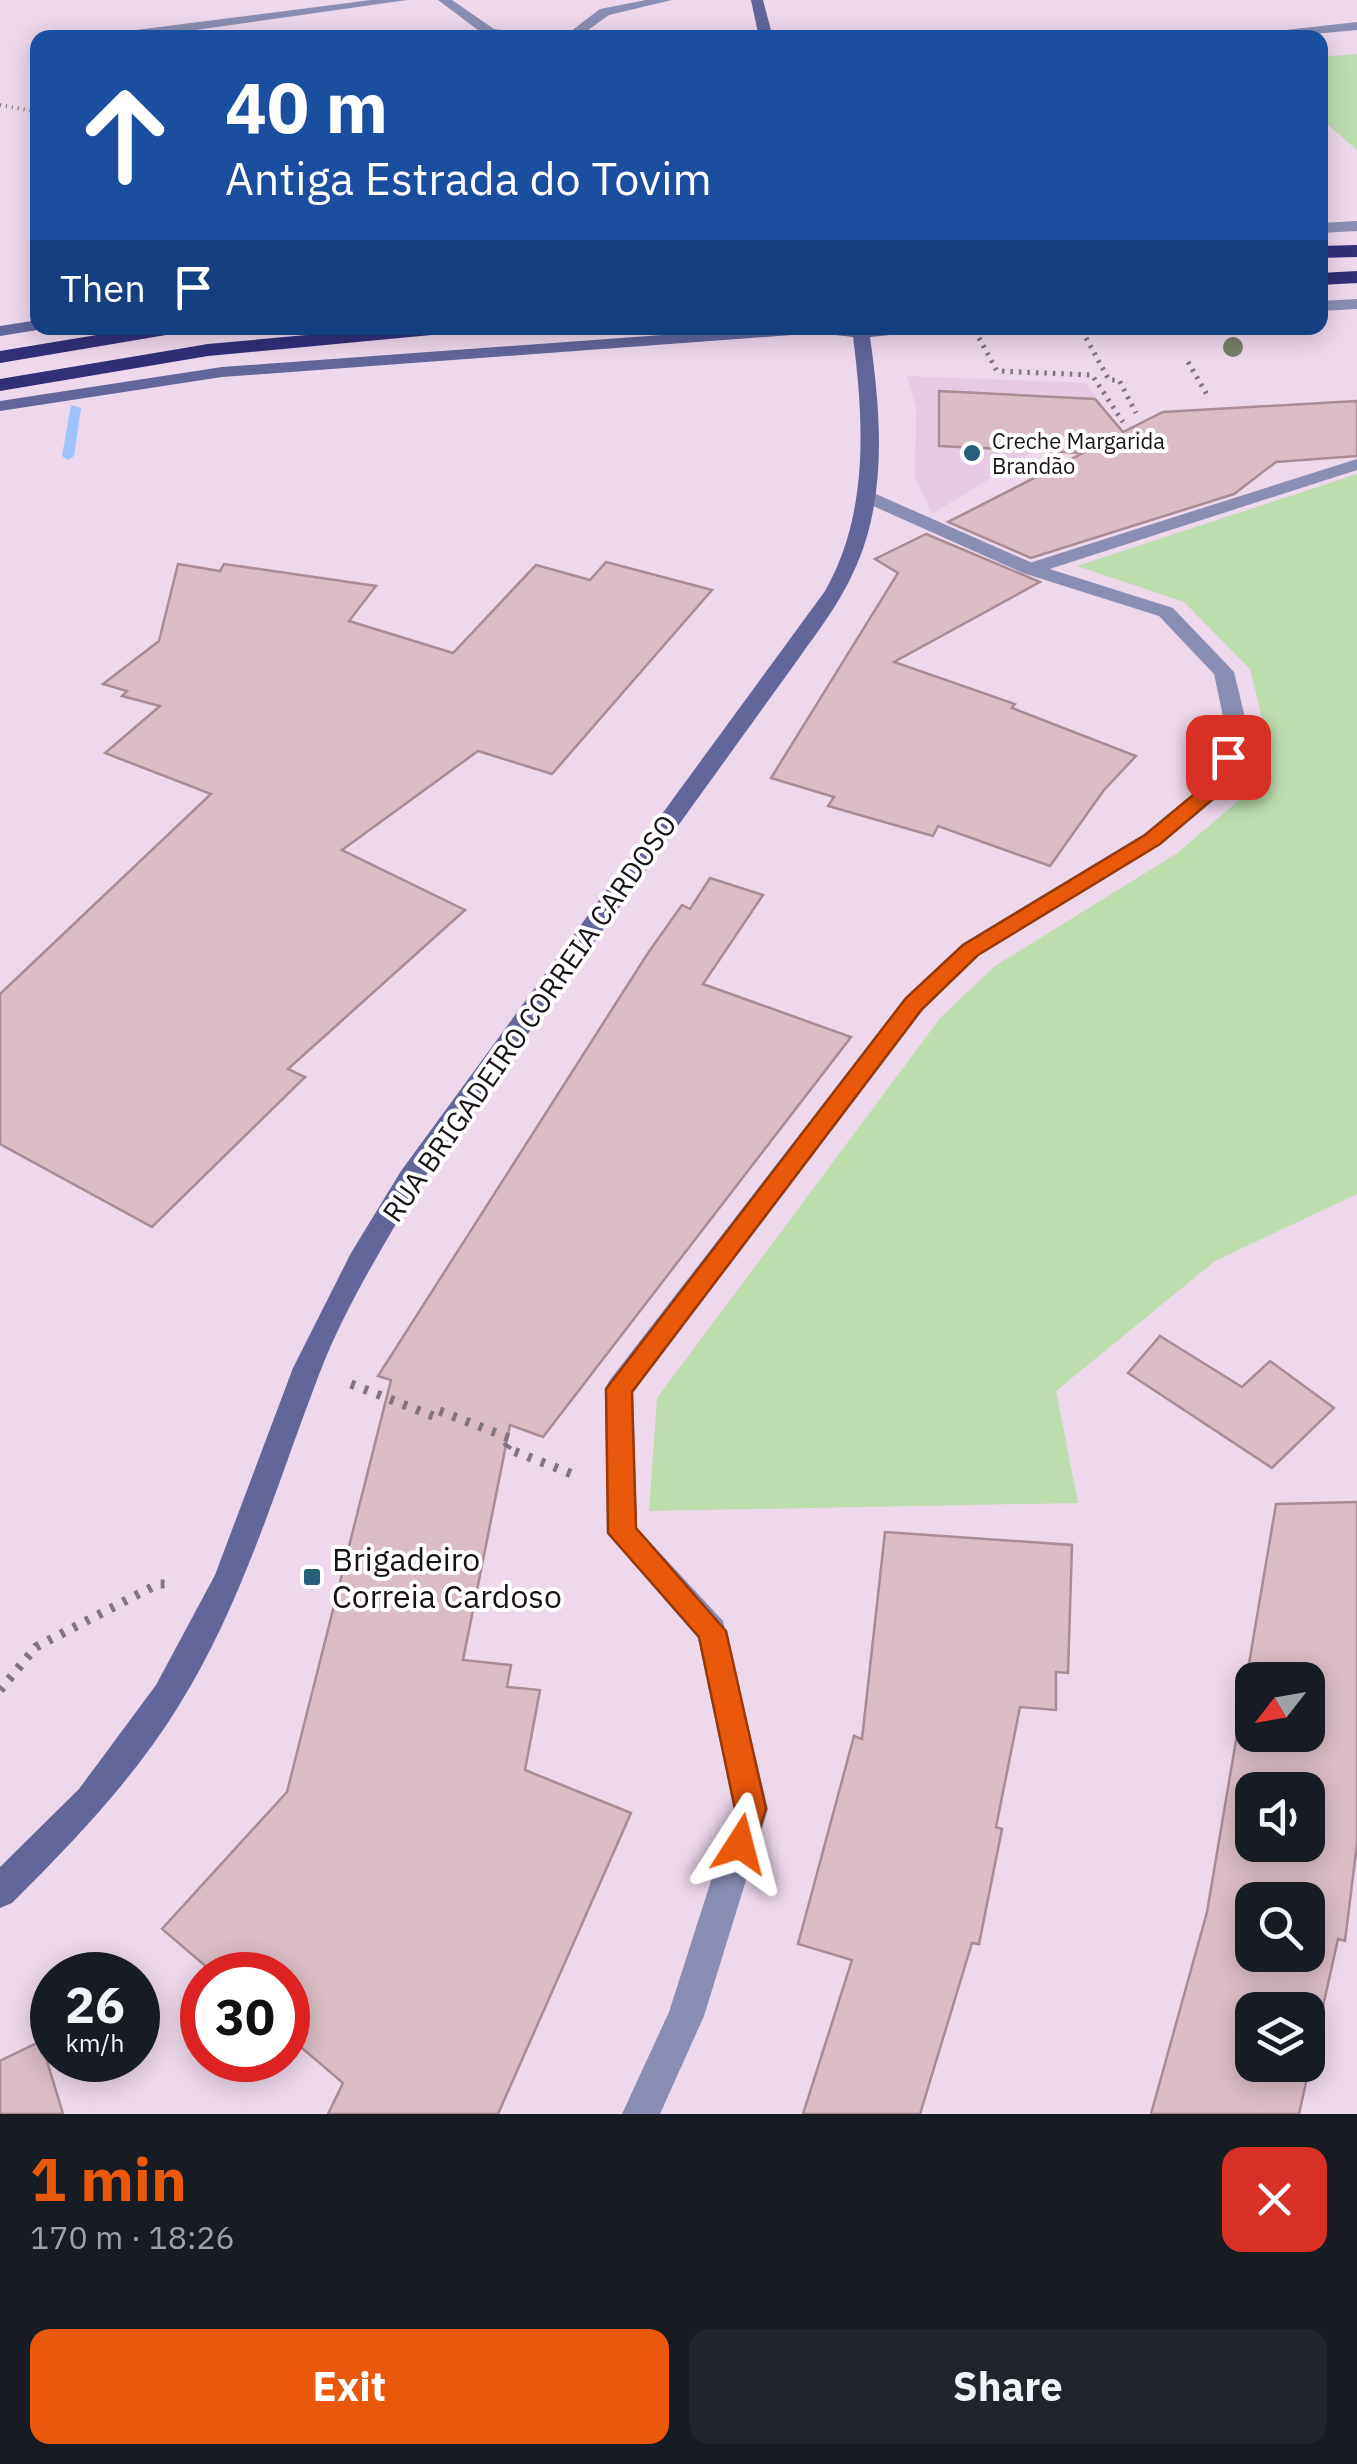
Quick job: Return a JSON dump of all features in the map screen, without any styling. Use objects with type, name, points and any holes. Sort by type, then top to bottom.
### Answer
[{"type":"highway","points":[[1328,252],[1357,251]]},
{"type":"highway","points":[[1328,279],[1357,277]]},
{"type":"highway","points":[[0,357],[130,335]]},
{"type":"highway","points":[[0,385],[208,350],[368,335]]},
{"type":"street","points":[[174,30],[401,0]]},
{"type":"street","points":[[444,0],[483,30]]},
{"type":"street","points":[[579,30],[605,12],[666,0]]},
{"type":"street","points":[[757,0],[764,30]]},
{"type":"street","points":[[1312,30],[1357,26]]},
{"type":"street","points":[[1328,228],[1357,226]]},
{"type":"street","points":[[1328,306],[1357,304]]},
{"type":"street","points":[[0,331],[30,326]]},
{"type":"street","points":[[0,406],[222,372],[723,335]]},
{"type":"street","name":"RUA BRIGADEIRO CORREIA CARDOSO","points":[[0,1891],[91,1800],[167,1696],[229,1580],[308,1368],[361,1261],[410,1178],[792,654],[845,571],[869,498],[870,390],[861,335]]},
{"type":"street","points":[[1030,569],[1357,464]]},
{"type":"street","points":[[642,2114],[686,2016],[750,1809],[712,1631],[622,1533],[619,1389],[914,1004],[970,950],[1152,840],[1219,784],[1237,730],[1224,672],[1166,612],[1030,569],[869,498]]},
{"type":"path","points":[[0,105],[30,111]]},
{"type":"path","points":[[978,335],[997,371],[1092,375],[1123,422]]},
{"type":"path","points":[[1085,335],[1109,380],[1118,380],[1136,413]]},
{"type":"path","points":[[1188,362],[1209,398]]},
{"type":"path","points":[[308,1368],[433,1416],[437,1410],[512,1439],[506,1448],[620,1492]]},
{"type":"path","points":[[0,1690],[36,1647],[158,1584],[229,1580]]},
{"type":"shaded area","name":"Creche Margarida Brandão","points":[[907,376],[1085,383],[1106,408],[932,514],[915,477],[916,409]]},
{"type":"green space","points":[[1357,54],[1357,150],[1328,125],[1328,56]]},
{"type":"green space","points":[[1357,474],[1357,1194],[1215,1261],[1056,1391],[1078,1503],[649,1511],[657,1398],[941,1017],[995,966],[1176,854],[1246,794],[1266,734],[1250,669],[1184,602],[1077,566]]},
{"type":"building","points":[[939,391],[1095,399],[1123,432],[1163,412],[1357,401],[1357,456],[1276,462],[1234,494],[1031,558],[948,522],[1083,453],[939,446]]},
{"type":"building","points":[[926,534],[1040,582],[894,662],[1015,704],[1012,708],[1136,756],[1104,790],[1050,866],[938,826],[933,836],[828,806],[834,797],[771,778],[898,573],[875,559]]},
{"type":"building","points":[[606,562],[712,590],[552,774],[478,751],[342,850],[465,910],[288,1069],[305,1077],[152,1227],[0,1144],[0,994],[211,794],[105,753],[160,706],[122,696],[127,691],[103,684],[159,641],[178,564],[220,571],[224,564],[376,586],[349,621],[453,653],[536,565],[590,580]]},
{"type":"building","points":[[710,878],[763,895],[703,984],[851,1037],[543,1437],[510,1425],[463,1660],[511,1665],[507,1687],[540,1690],[525,1770],[631,1813],[498,2114],[328,2114],[343,2083],[310,2055],[310,1952],[189,1952],[162,1929],[287,1792],[391,1380],[378,1376],[648,953],[682,905],[690,909]]},
{"type":"building","points":[[1160,1336],[1242,1387],[1270,1361],[1334,1408],[1272,1468],[1128,1373]]},
{"type":"building","points":[[1357,1502],[1357,1844],[1345,1941],[1338,1939],[1325,1997],[1325,1992],[1235,1992],[1235,2082],[1306,2082],[1299,2114],[1151,2114],[1207,1912],[1235,1746],[1235,1752],[1325,1752],[1325,1662],[1249,1662],[1276,1504]]},
{"type":"building","points":[[885,1532],[1072,1545],[1068,1673],[1056,1672],[1056,1710],[1020,1707],[996,1827],[1002,1829],[979,1944],[972,1943],[920,2114],[803,2114],[852,1960],[798,1944],[854,1736],[862,1739]]},
{"type":"building","points":[[30,2046],[30,2082],[53,2082],[63,2114],[0,2114],[0,2061]]},
{"type":"waterway","points":[[68,456],[75,408]]},
{"type":"place","name":"Creche Margarida Brandão","points":[[972,453]]},
{"type":"place","name":"Brigadeiro Correia Cardoso","points":[[312,1577]]},
{"type":"route","points":[[740,1844],[750,1809],[712,1631],[622,1533],[619,1389],[914,1004],[970,950],[1152,840],[1219,784],[1228,757]]}]
